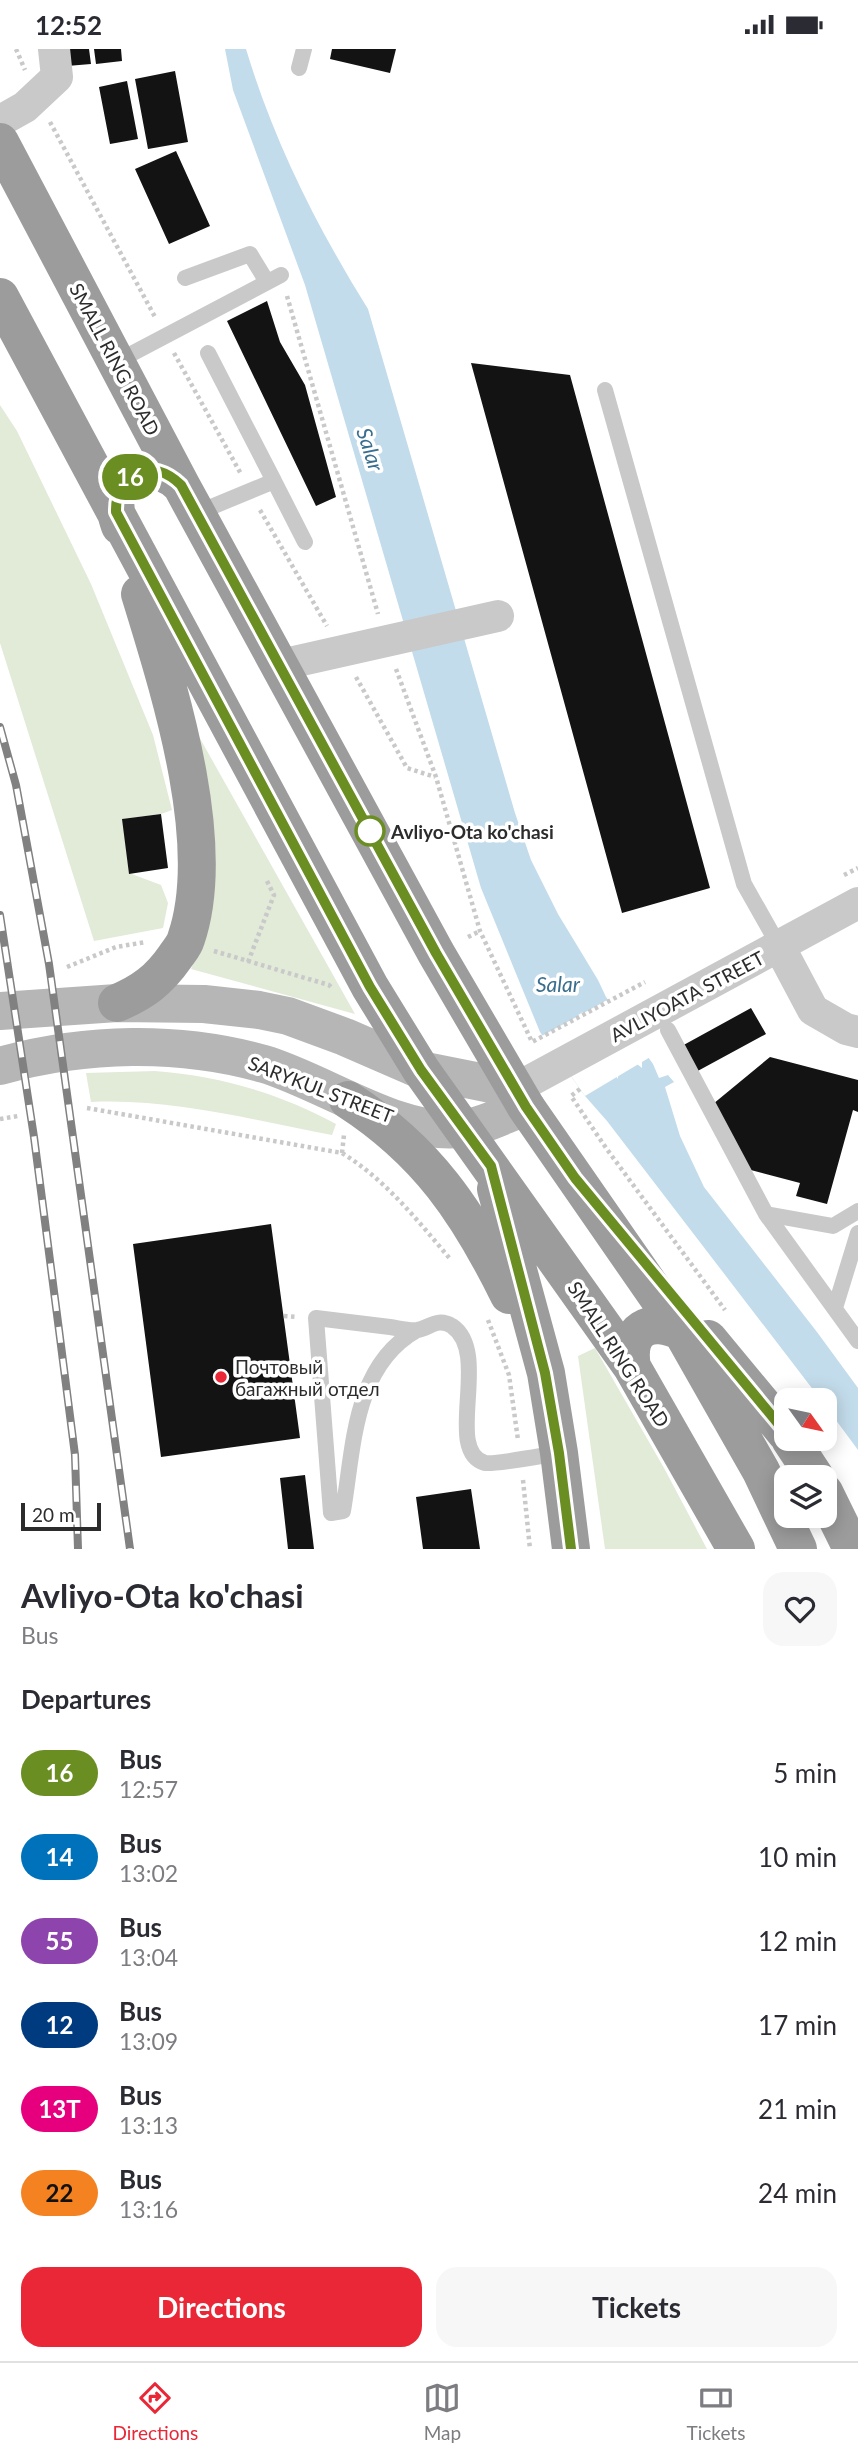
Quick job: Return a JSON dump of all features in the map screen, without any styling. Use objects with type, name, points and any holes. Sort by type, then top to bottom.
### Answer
[{"type":"highway","name":"SMALL RING ROAD","points":[[0,142],[189,499],[436,953],[520,1098],[682,1332],[755,1459],[798,1549]]},
{"type":"highway","points":[[0,297],[116,512],[170,693],[186,767],[195,829],[196,858],[195,888],[186,942],[156,981],[117,1003]]},
{"type":"highway","points":[[116,512],[119,488],[127,478],[149,469],[161,470],[172,476],[189,499]]},
{"type":"highway","name":"SMALL RING ROAD","points":[[116,512],[370,987],[421,1070],[632,1367],[736,1549]]},
{"type":"highway","points":[[348,1100],[404,1141],[449,1192],[489,1256],[545,1373]]},
{"type":"highway","points":[[491,1166],[545,1373],[559,1453],[571,1549]]},
{"type":"highway","points":[[575,1178],[774,1418]]},
{"type":"highway","points":[[632,1367],[631,1344],[642,1329],[660,1324],[682,1332]]},
{"type":"highway","points":[[837,1518],[852,1549]]},
{"type":"main road","points":[[0,1011],[117,1003],[204,1004],[268,1012],[288,1016],[345,1037],[421,1070],[520,1098]]},
{"type":"main road","name":"SARYKUL STREET","points":[[0,1066],[48,1055],[93,1049],[124,1047],[189,1050],[267,1065],[348,1100],[422,1126],[464,1129]]},
{"type":"main road","points":[[464,1129],[520,1098]]},
{"type":"street","points":[[0,121],[37,97],[57,77],[54,49]]},
{"type":"street","points":[[279,665],[498,616]]},
{"type":"street","name":"AVLIYOATA STREET","points":[[520,1098],[569,1080],[784,955],[858,903]]},
{"type":"street","name":"AVLIYOATA STREET","points":[[784,955],[858,926]]},
{"type":"street","points":[[784,955],[813,1010],[846,1029],[858,1032]]},
{"type":"lane","points":[[299,68],[304,49]]},
{"type":"lane","points":[[116,362],[274,278],[250,254],[186,278]]},
{"type":"lane","points":[[208,353],[305,542]]},
{"type":"lane","points":[[605,390],[744,884],[784,955]]},
{"type":"lane","points":[[189,499],[250,491],[274,481]]},
{"type":"lane","points":[[662,1025],[766,1214],[858,1341]]},
{"type":"lane","points":[[766,1214],[833,1226],[858,1211]]},
{"type":"lane","points":[[835,1308],[858,1233]]},
{"type":"lane","points":[[417,1330],[316,1318],[331,1513],[343,1511],[362,1398],[370,1379],[380,1363],[404,1337],[432,1323],[443,1322],[455,1329],[464,1341],[470,1366],[467,1435],[477,1458],[482,1462],[495,1464],[559,1453]]},
{"type":"path","points":[[16,49],[37,97],[165,336],[407,768],[436,777]]},
{"type":"path","points":[[274,278],[394,641],[480,930],[532,1042],[639,986]]},
{"type":"path","points":[[248,962],[274,895],[267,881]]},
{"type":"path","points":[[468,937],[480,930]]},
{"type":"path","points":[[67,967],[116,947],[149,941]]},
{"type":"path","points":[[212,951],[329,985],[335,994]]},
{"type":"path","points":[[569,1080],[606,1148],[725,1311]]},
{"type":"path","points":[[86,1108],[342,1153],[384,1184],[453,1262]]},
{"type":"path","points":[[0,1119],[18,1116]]},
{"type":"path","points":[[485,1314],[509,1375],[530,1549]]},
{"type":"green space","points":[[0,405],[17,431],[91,584],[153,735],[172,810],[123,819],[129,873],[161,885],[168,903],[163,928],[94,941],[0,643]]},
{"type":"green space","points":[[193,726],[355,1014],[191,969],[200,947]]},
{"type":"green space","points":[[155,1071],[203,1077],[248,1088],[293,1103],[336,1124],[332,1135],[182,1107],[151,1103],[91,1102],[86,1073]]},
{"type":"green space","points":[[595,1348],[707,1549],[605,1549],[578,1356]]},
{"type":"water","name":"Salar","points":[[225,49],[246,49],[283,151],[298,183],[331,247],[368,309],[531,860],[558,914],[606,997],[653,1064],[659,1078],[668,1075],[674,1082],[665,1087],[680,1136],[704,1187],[858,1388],[858,1450],[837,1422],[837,1388],[812,1388],[585,1096],[540,1032],[481,888],[305,285],[233,90]],"holes":[[[607,1000],[642,1061],[642,1068],[601,1004]],[[583,1012],[618,1073],[618,1079],[578,1015]]]},
{"type":"pier","points":[[611,998],[652,1056],[585,1096],[540,1037]]},
{"type":"building","points":[[65,49],[89,49],[91,64],[67,66]]},
{"type":"building","points":[[94,49],[121,49],[122,61],[96,64]]},
{"type":"building","points":[[332,49],[396,49],[390,73],[330,59]]},
{"type":"building","points":[[175,71],[188,142],[148,149],[135,79]]},
{"type":"building","points":[[127,81],[138,139],[110,144],[99,87]]},
{"type":"building","points":[[176,151],[210,226],[169,244],[135,169]]},
{"type":"building","points":[[267,301],[280,342],[305,385],[336,497],[316,506],[227,321]]},
{"type":"building","points":[[471,363],[570,375],[710,888],[622,913]]},
{"type":"building","points":[[161,814],[168,868],[129,874],[122,819]]},
{"type":"building","points":[[751,1008],[766,1034],[694,1073],[680,1047]]},
{"type":"building","points":[[770,1057],[858,1080],[858,1112],[853,1110],[827,1204],[796,1196],[800,1183],[747,1169],[713,1104]]},
{"type":"building","name":"Почтовый багажный отдел","points":[[271,1224],[300,1438],[161,1457],[133,1244]]},
{"type":"building","points":[[305,1475],[314,1549],[288,1549],[280,1478]]},
{"type":"building","points":[[471,1489],[480,1549],[423,1549],[416,1497]]},
{"type":"railway","points":[[0,727],[16,785],[49,964],[130,1549]]},
{"type":"railway","points":[[0,915],[34,1137],[75,1455],[78,1549]]},
{"type":"bus line","name":"16","points":[[571,1549],[559,1453],[545,1373],[491,1166],[421,1070],[370,987],[116,512],[119,488],[127,478],[149,469],[161,470],[181,485],[436,953],[526,1107],[575,1178],[774,1418]]},
{"type":"place","name":"Avliyo-Ota ko'chasi","points":[[370,831]]},
{"type":"place","name":"Почтовый багажный отдел","points":[[221,1377]]}]
